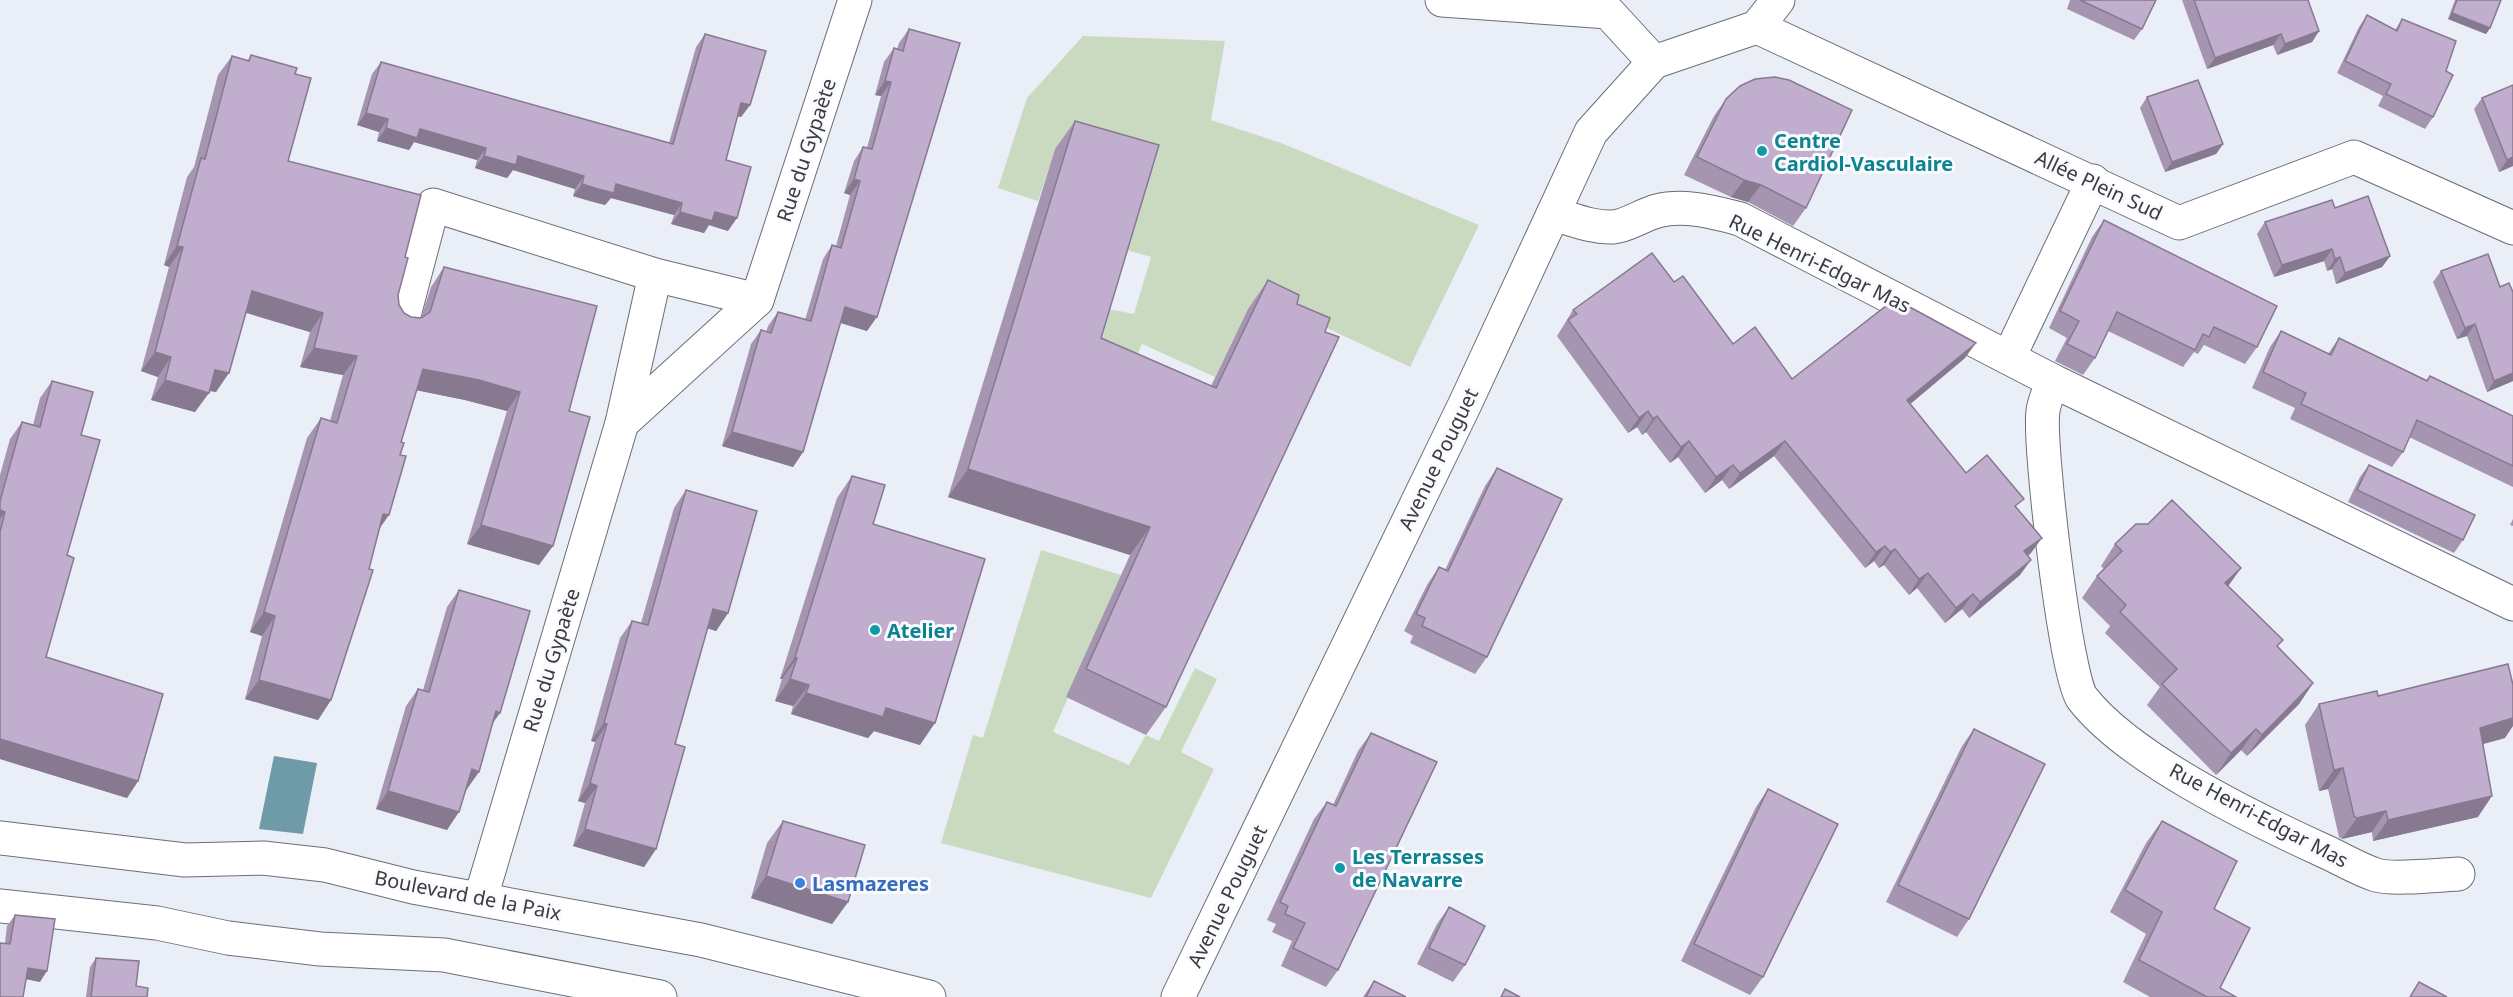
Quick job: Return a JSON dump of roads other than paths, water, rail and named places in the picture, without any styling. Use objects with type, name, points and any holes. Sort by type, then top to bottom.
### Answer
[{"type":"street","name":"Rue du Gypaète","points":[[622,423],[757,300],[855,0]]},
{"type":"street","points":[[1442,0],[1608,6],[1654,62]]},
{"type":"street","points":[[1757,27],[1778,0]]},
{"type":"street","name":"Avenue Pouguet","points":[[1178,997],[1460,414],[1591,132],[1654,62],[1757,27]]},
{"type":"street","name":"Allée Plein Sud","points":[[1757,27],[2093,181],[2179,223],[2354,158],[2513,228]]},
{"type":"street","points":[[2009,357],[2093,181]]},
{"type":"street","points":[[403,319],[433,205],[655,275],[757,300]]},
{"type":"street","name":"Rue Henri-Edgar Mas","points":[[1553,214],[1598,227],[1616,227],[1658,211],[1677,209],[1719,213],[1740,219],[2053,381],[2513,604]]},
{"type":"street","name":"Rue du Gypaète","points":[[481,897],[622,423],[655,275]]},
{"type":"street","name":"Rue Henri-Edgar Mas","points":[[2053,381],[2043,410],[2042,444],[2066,636],[2080,696],[2115,731],[2162,764],[2223,801],[2295,838],[2378,876],[2458,874]]},
{"type":"street","name":"Boulevard de la Paix","points":[[0,838],[185,860],[263,858],[325,866],[413,887],[481,897],[701,940],[929,997]]},
{"type":"street","points":[[0,906],[157,923],[228,938],[320,949],[444,955],[660,997]]},
{"type":"water","points":[[274,756],[317,763],[303,834],[259,829]]},
{"type":"place","name":"Centre Cardiol-Vasculaire","points":[[1762,151]]},
{"type":"place","name":"Atelier","points":[[875,630]]},
{"type":"place","name":"Les Terrasses de Navarre","points":[[1340,868]]},
{"type":"place","name":"Lasmazeres","points":[[800,883]]}]
